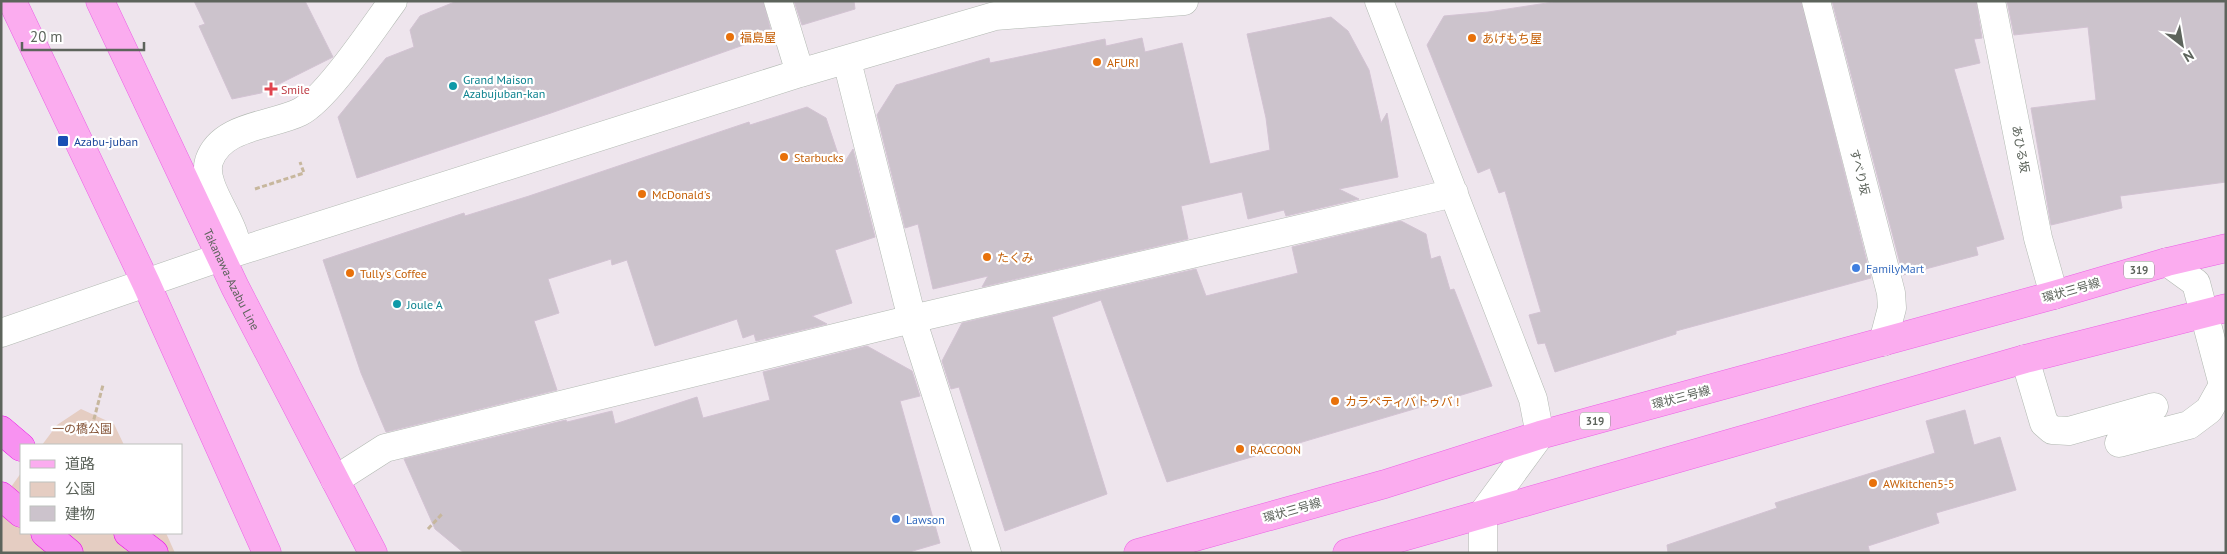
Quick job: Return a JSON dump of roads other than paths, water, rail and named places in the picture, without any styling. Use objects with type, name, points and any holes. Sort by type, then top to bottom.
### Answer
[{"type":"highway","points":[[1,430],[20,446]]},
{"type":"highway","points":[[1,496],[20,512]]},
{"type":"highway","points":[[46,534],[69,553]]},
{"type":"highway","points":[[129,534],[154,553]]},
{"type":"main road","points":[[12,1],[146,283],[266,553]]},
{"type":"main road","name":"Takanawa-Azabu Line","points":[[100,1],[221,257],[373,553]]},
{"type":"main road","name":"環状三号線","points":[[1138,553],[1385,484],[1540,435],[2054,295],[2167,262],[2226,248]]},
{"type":"main road","points":[[1348,553],[2025,359],[2214,311]]},
{"type":"street","points":[[221,257],[233,247],[235,239],[233,230],[208,179],[209,161],[218,145],[229,137],[300,112],[319,98],[393,1]]},
{"type":"street","points":[[778,1],[800,73]]},
{"type":"street","points":[[1,332],[221,257],[800,73],[846,61],[994,8],[1184,1]]},
{"type":"street","points":[[1379,1],[1533,399],[1540,435],[1484,513],[1482,553]]},
{"type":"street","name":"すべり坂","points":[[1816,1],[1891,293],[1892,308],[1882,342]]},
{"type":"street","name":"あひる坂","points":[[1991,1],[2038,238],[2054,295]]},
{"type":"street","points":[[846,61],[912,319],[987,553]]},
{"type":"street","points":[[335,480],[385,448],[912,319],[1454,193]]},
{"type":"street","points":[[2119,443],[2188,425],[2208,410],[2223,385],[2214,311],[2196,283],[2167,262]]},
{"type":"street","points":[[2025,359],[2044,423],[2052,430],[2069,431],[2154,407]]},
{"type":"place","name":"福島屋","points":[[730,37]]},
{"type":"place","name":"あげもち屋","points":[[1472,38]]},
{"type":"place","name":"AFURI","points":[[1097,62]]},
{"type":"place","name":"Grand Maison Azabujuban-kan","points":[[453,86]]},
{"type":"place","name":"Smile","points":[[271,89]]},
{"type":"place","name":"Azabu-juban","points":[[63,141]]},
{"type":"place","name":"Starbucks","points":[[784,157]]},
{"type":"place","name":"McDonald's","points":[[642,194]]},
{"type":"place","name":"たくみ","points":[[987,257]]},
{"type":"place","name":"FamilyMart","points":[[1856,268]]},
{"type":"place","name":"Tully's Coffee","points":[[350,273]]},
{"type":"place","name":"Joule A","points":[[397,304]]},
{"type":"place","name":"カラペティバトゥバ !","points":[[1335,401]]},
{"type":"place","name":"RACCOON","points":[[1240,449]]},
{"type":"place","name":"AWkitchen5-5","points":[[1873,483]]},
{"type":"place","name":"Lawson","points":[[896,519]]},
{"type":"park label","name":"一の橋公園","points":[[82,428]]}]
